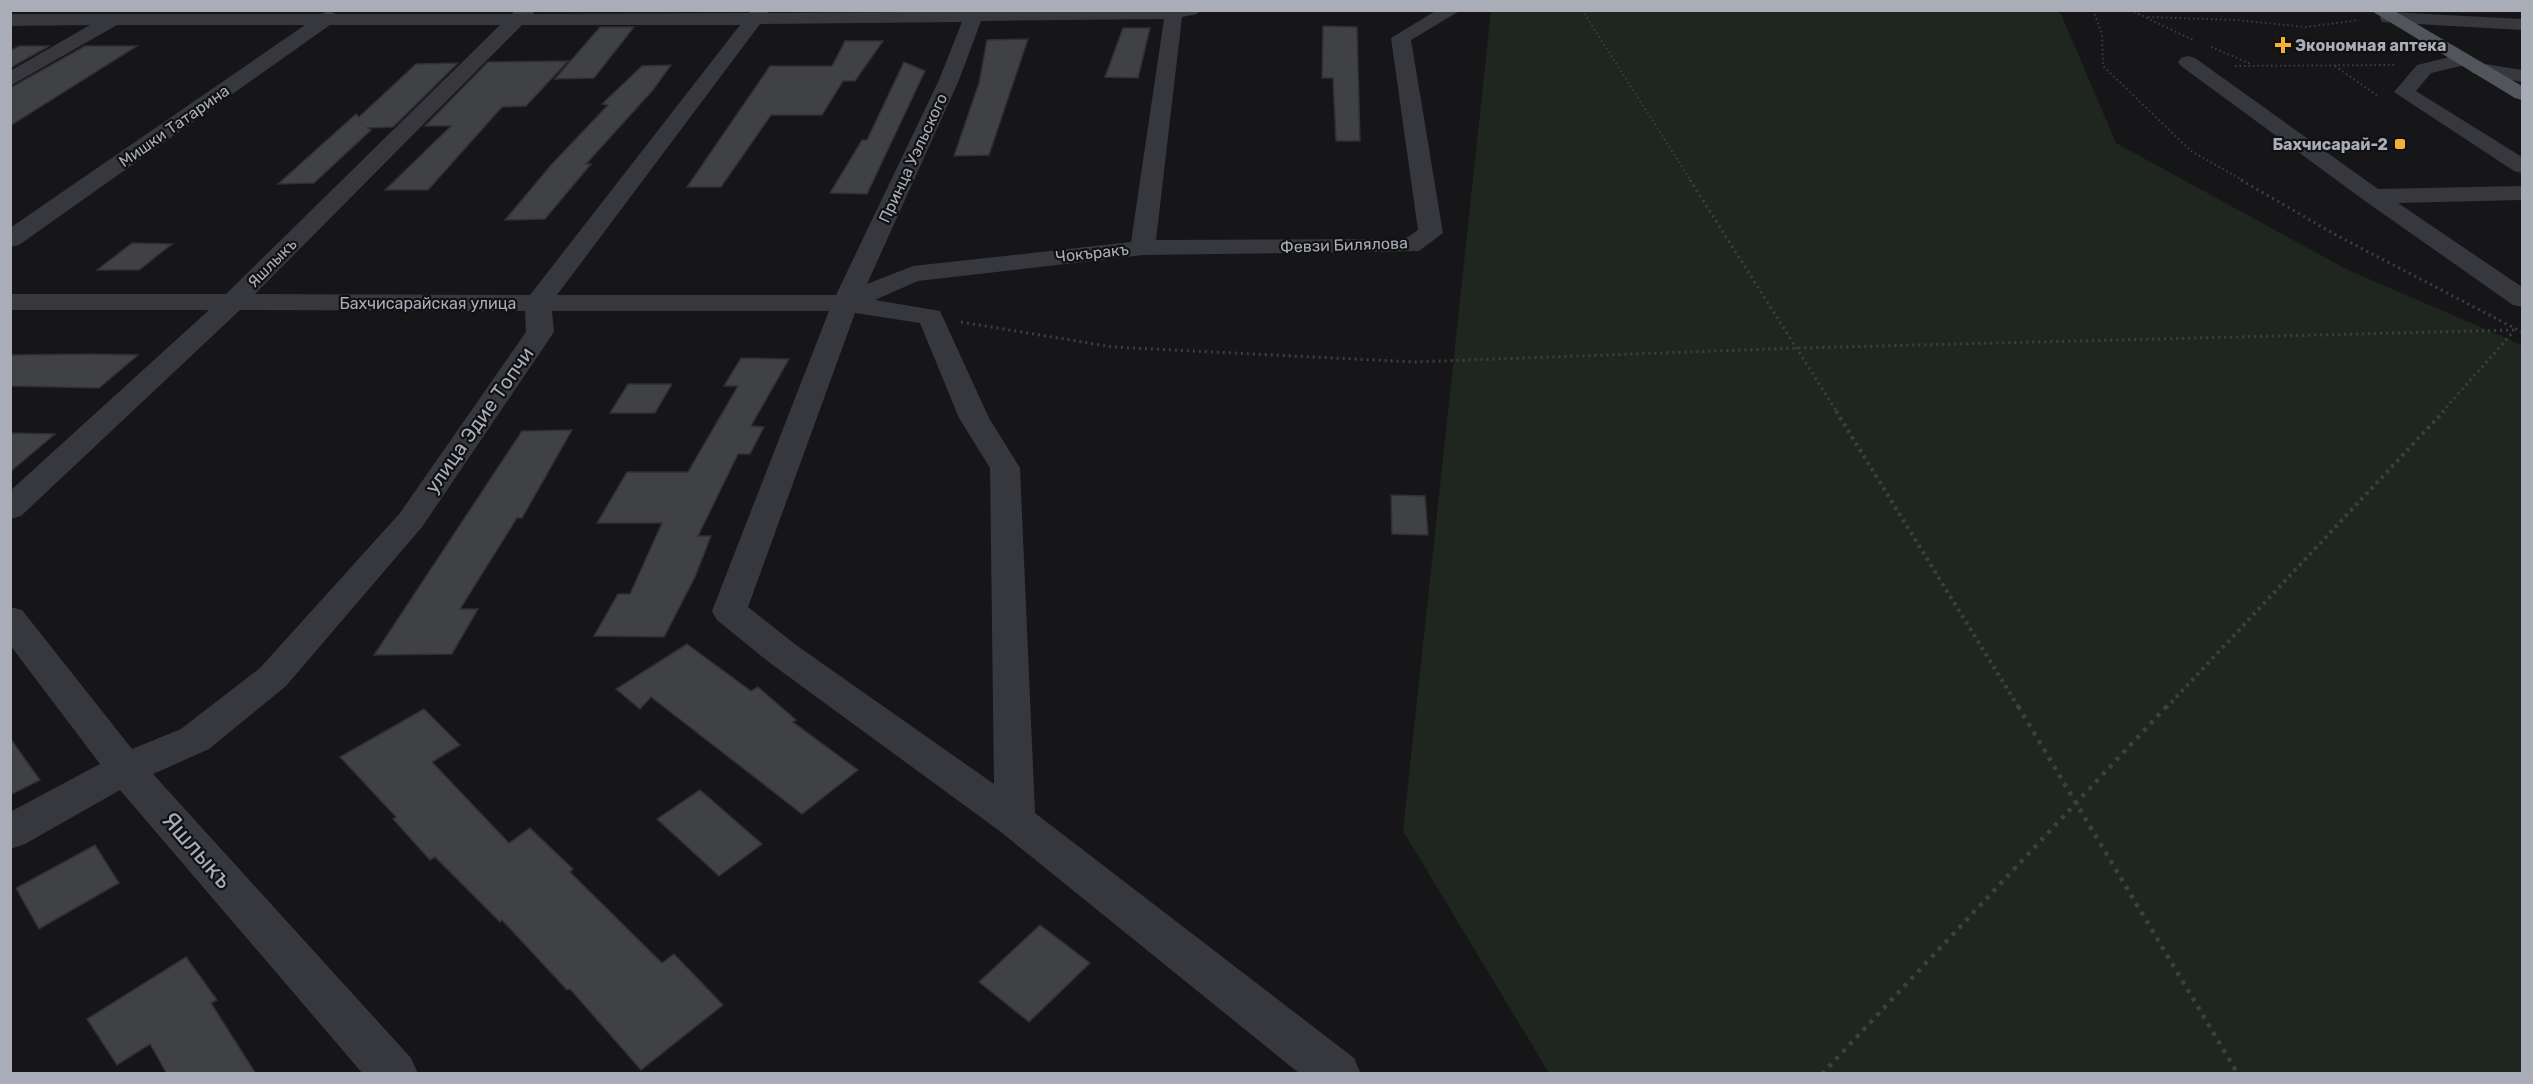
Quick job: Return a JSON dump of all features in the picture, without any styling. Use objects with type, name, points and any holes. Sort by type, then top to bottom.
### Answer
[{"type":"main road","points":[[2384,14],[2523,94]]},
{"type":"street","name":"Февзи Билялова","points":[[1143,248],[1410,246],[1431,233],[1401,38],[1452,10]]},
{"type":"street","points":[[2518,10],[2523,13]]},
{"type":"street","name":"Чокъракъ","points":[[845,303],[913,274],[1143,248],[1180,11]]},
{"type":"street","points":[[10,20],[123,15],[758,15],[1180,11]]},
{"type":"street","name":"Принца Уэльского","points":[[975,13],[949,80],[845,303],[729,611],[783,654],[1015,820]]},
{"type":"street","name":"Яшлыкъ","points":[[10,509],[231,304],[522,14]]},
{"type":"street","points":[[2384,14],[2523,25]]},
{"type":"street","points":[[10,80],[123,15]]},
{"type":"street","name":"Мишки Татарина","points":[[10,240],[332,15]]},
{"type":"street","points":[[538,302],[758,15]]},
{"type":"street","points":[[2187,62],[2373,196],[2523,299]]},
{"type":"street","points":[[2523,76],[2470,65],[2424,69],[2404,92],[2523,166]]},
{"type":"street","points":[[2373,196],[2523,193]]},
{"type":"street","name":"Бахчисарайская улица","points":[[10,302],[845,303]]},
{"type":"street","name":"улица Эдие Топчи","points":[[10,832],[125,769],[195,739],[280,668],[411,520],[540,332],[538,302]]},
{"type":"street","points":[[845,303],[931,317],[974,418],[1005,468],[1015,820],[1337,1074]]},
{"type":"street","name":"Яшлыкъ","points":[[10,619],[125,769],[394,1074]]},
{"type":"path","points":[[1582,10],[1798,348],[2078,802],[2238,1074]]},
{"type":"path","points":[[2093,10],[2102,34],[2103,66],[2191,151],[2336,235],[2515,330],[2523,332]]},
{"type":"path","points":[[2130,10],[2148,17],[2236,20],[2306,27],[2384,14]]},
{"type":"path","points":[[2229,66],[2406,65]]},
{"type":"path","points":[[2334,66],[2379,96]]},
{"type":"path","points":[[931,317],[1113,346],[1414,362],[1798,348],[2515,330]]},
{"type":"path","points":[[1822,1074],[2484,368],[2515,330]]},
{"type":"shaded area","points":[[1491,11],[2056,11],[2061,14],[2116,143],[2348,270],[2522,345],[2522,1073],[1549,1073],[1403,831]]},
{"type":"building","points":[[1323,26],[1357,27],[1360,141],[1336,141],[1333,78],[1322,78]]},
{"type":"building","points":[[600,27],[634,27],[594,78],[555,79]]},
{"type":"building","points":[[1123,28],[1150,28],[1138,78],[1105,77]]},
{"type":"building","points":[[1028,39],[989,155],[954,156],[979,83],[987,40]]},
{"type":"building","points":[[845,41],[883,41],[855,81],[843,81],[822,115],[771,115],[721,187],[687,187],[770,66],[832,66]]},
{"type":"building","points":[[19,46],[49,46],[10,68],[10,51]]},
{"type":"building","points":[[85,46],[137,46],[10,126],[10,88]]},
{"type":"building","points":[[568,61],[526,106],[502,107],[428,190],[385,190],[451,126],[425,126],[488,62]]},
{"type":"building","points":[[904,62],[925,71],[867,194],[830,193],[862,140],[867,140]]},
{"type":"building","points":[[458,63],[393,127],[368,128],[371,130],[314,183],[278,184],[356,114],[359,117],[416,64]]},
{"type":"building","points":[[671,65],[653,90],[586,164],[591,164],[545,219],[505,220],[551,165],[608,105],[602,104],[642,66]]},
{"type":"building","points":[[132,243],[172,244],[139,270],[97,270]]},
{"type":"building","points":[[10,355],[138,355],[99,388],[10,386]]},
{"type":"building","points":[[741,358],[789,359],[751,426],[764,427],[750,454],[738,454],[698,536],[711,536],[695,577],[664,637],[594,636],[618,594],[630,594],[662,523],[597,523],[627,472],[688,472],[738,386],[724,386]]},
{"type":"building","points":[[628,384],[672,384],[655,413],[610,413]]},
{"type":"building","points":[[572,430],[522,518],[517,518],[460,609],[478,609],[452,654],[374,655],[522,431]]},
{"type":"building","points":[[10,433],[55,434],[10,472]]},
{"type":"building","points":[[1391,495],[1425,496],[1428,535],[1392,534]]},
{"type":"building","points":[[687,644],[751,691],[758,687],[796,720],[793,722],[858,770],[802,814],[651,697],[640,709],[616,689]]},
{"type":"building","points":[[424,709],[460,745],[432,762],[509,843],[530,828],[573,869],[570,872],[662,963],[674,954],[723,1005],[641,1070],[570,989],[567,990],[502,920],[500,922],[435,857],[430,860],[393,819],[396,817],[340,757]]},
{"type":"building","points":[[10,738],[40,780],[10,795]]},
{"type":"building","points":[[700,790],[762,844],[719,876],[657,819]]},
{"type":"building","points":[[95,845],[119,883],[39,929],[16,888]]},
{"type":"building","points":[[1040,925],[1090,963],[1029,1022],[979,982]]},
{"type":"building","points":[[186,957],[217,1000],[211,1003],[256,1074],[167,1074],[150,1044],[117,1065],[87,1019]]},
{"type":"place","name":"Экономная аптека","points":[[2283,45]]},
{"type":"place","name":"Бахчисарай-2","points":[[2400,144]]}]
